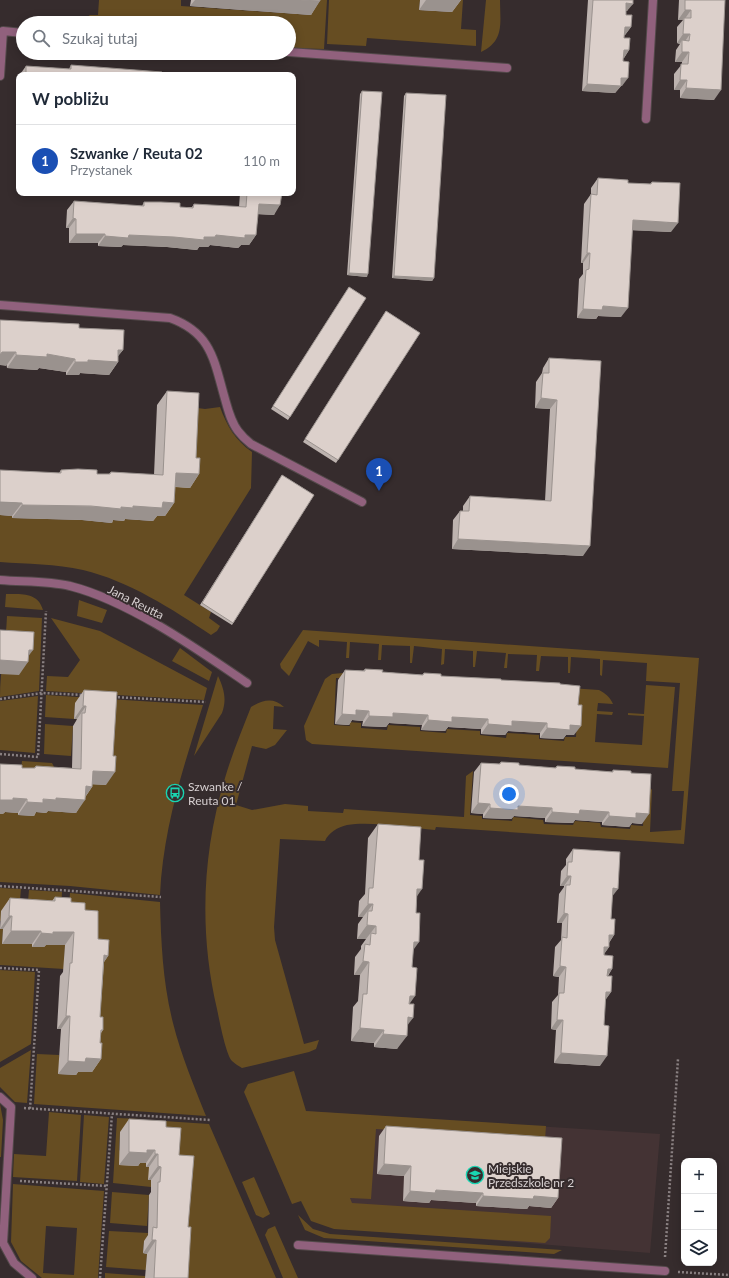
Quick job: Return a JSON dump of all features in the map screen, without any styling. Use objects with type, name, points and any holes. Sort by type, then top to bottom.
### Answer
[{"type":"street","points":[[646,120],[653,0]]},
{"type":"street","points":[[0,76],[3,31],[16,32]]},
{"type":"street","points":[[296,53],[507,68]]},
{"type":"street","points":[[0,305],[170,318],[186,324],[200,335],[212,354],[228,411],[237,430],[250,444],[362,502]]},
{"type":"street","name":"Jana Reutta","points":[[0,580],[68,586],[90,592],[140,616],[178,638],[247,683]]},
{"type":"street","points":[[0,1096],[10,1107],[4,1243],[14,1263],[32,1278]]},
{"type":"street","points":[[298,1245],[664,1271]]},
{"type":"path","points":[[0,754],[38,757],[46,611]]},
{"type":"path","points":[[0,698],[42,693],[89,696]]},
{"type":"path","points":[[112,697],[206,702]]},
{"type":"path","points":[[0,886],[161,898]]},
{"type":"path","points":[[0,968],[39,970],[30,1109]]},
{"type":"path","points":[[678,1059],[664,1271],[729,1275]]},
{"type":"path","points":[[10,1107],[211,1120]]},
{"type":"path","points":[[100,1278],[112,1114]]},
{"type":"path","points":[[7,1180],[107,1186]]},
{"type":"shaded area","points":[[99,0],[181,0],[181,6],[311,15],[312,0],[327,0],[324,49],[296,48],[296,16],[88,16],[98,15]]},
{"type":"shaded area","points":[[329,0],[420,0],[419,10],[452,12],[453,0],[463,0],[461,29],[476,30],[476,46],[367,38],[366,46],[327,44]]},
{"type":"shaded area","points":[[486,0],[500,0],[500,30],[498,37],[489,48],[481,52]]},
{"type":"shaded area","points":[[190,407],[205,409],[220,407],[232,432],[241,443],[252,452],[251,488],[184,595],[211,612],[209,618],[220,626],[217,631],[211,635],[150,597],[117,581],[100,575],[62,566],[0,562],[0,515],[12,516],[13,518],[82,520],[111,523],[112,520],[123,521],[124,519],[153,521]]},
{"type":"shaded area","points":[[6,594],[23,594],[33,597],[41,604],[43,610],[5,607]]},
{"type":"shaded area","points":[[79,600],[107,610],[102,623],[77,616]]},
{"type":"shaded area","points":[[7,616],[42,618],[39,691],[0,697]]},
{"type":"shaded area","points":[[51,618],[100,631],[207,688],[204,700],[46,691],[47,676],[68,677],[80,660]]},
{"type":"shaded area","points":[[303,630],[699,658],[684,844],[436,827],[435,830],[367,824],[347,825],[340,827],[331,833],[325,841],[280,839],[274,927],[275,940],[304,1044],[319,1040],[316,1049],[309,1052],[242,1068],[233,1062],[230,1057],[225,1045],[219,1020],[207,951],[206,893],[208,864],[217,807],[237,742],[251,707],[264,701],[272,701],[280,704],[284,707],[274,706],[273,729],[287,730],[275,745],[266,749],[252,746],[236,805],[252,810],[285,804],[308,806],[308,811],[343,813],[344,809],[464,817],[466,776],[473,771],[470,815],[482,816],[482,819],[512,821],[513,817],[543,820],[544,824],[573,825],[575,821],[600,823],[601,827],[630,829],[631,825],[643,826],[646,783],[652,790],[650,832],[681,830],[684,791],[672,791],[680,683],[646,681],[647,663],[603,660],[602,676],[600,675],[600,659],[571,657],[570,673],[568,673],[568,657],[541,656],[539,671],[536,671],[537,655],[508,654],[507,668],[504,668],[506,653],[477,651],[475,667],[473,667],[473,651],[445,649],[444,664],[441,665],[442,649],[414,646],[412,663],[410,663],[410,646],[382,645],[381,660],[378,660],[379,644],[350,642],[349,658],[346,658],[347,642],[319,640],[319,647],[308,641],[289,676],[281,668],[280,664]]},
{"type":"shaded area","points":[[180,648],[212,672],[209,681],[172,661]]},
{"type":"shaded area","points":[[343,673],[358,679],[336,678],[334,725],[350,726],[349,722],[361,723],[361,728],[387,730],[388,725],[420,727],[420,731],[446,733],[447,729],[480,731],[480,735],[506,738],[507,733],[539,735],[539,739],[564,741],[565,737],[576,737],[577,713],[555,687],[599,690],[610,699],[613,704],[598,703],[597,711],[613,712],[612,715],[597,714],[595,742],[642,745],[644,716],[628,715],[628,713],[644,714],[646,685],[675,687],[668,768],[312,744],[306,740],[304,726],[325,679],[332,674]]},
{"type":"shaded area","points":[[218,676],[224,694],[224,708],[194,756]]},
{"type":"shaded area","points":[[46,695],[203,705],[175,799],[165,846],[160,895],[70,886],[0,882],[0,814],[3,814],[3,812],[34,816],[34,812],[46,813],[46,811],[76,813],[84,784],[75,703],[74,719],[45,717]]},
{"type":"shaded area","points":[[38,696],[35,753],[0,750],[0,701]]},
{"type":"shaded area","points":[[45,724],[73,726],[71,756],[44,754]]},
{"type":"shaded area","points":[[22,761],[52,763],[62,782],[20,781]]},
{"type":"shaded area","points":[[0,888],[21,889],[19,912],[0,921]]},
{"type":"shaded area","points":[[29,890],[62,892],[61,912],[27,913]]},
{"type":"shaded area","points":[[70,893],[160,902],[163,963],[170,1008],[176,1035],[184,1059],[206,1116],[34,1104],[37,1054],[59,1055],[59,1074],[76,1075],[76,1072],[92,1072],[68,916]]},
{"type":"shaded area","points":[[0,929],[3,929],[2,944],[32,944],[32,947],[44,947],[44,945],[65,945],[64,969],[0,965]]},
{"type":"shaded area","points":[[0,970],[35,972],[31,1044],[0,1062]]},
{"type":"shaded area","points":[[31,1050],[27,1103],[15,1102],[0,1087],[0,1068]]},
{"type":"shaded area","points":[[294,1071],[306,1111],[546,1126],[545,1140],[376,1129],[371,1199],[350,1198],[352,1203],[551,1216],[550,1238],[545,1243],[334,1229],[311,1221],[301,1201],[292,1204],[244,1092],[248,1084]]},
{"type":"shaded area","points":[[0,1104],[3,1120],[1,1157],[0,1157]]},
{"type":"shaded area","name":"Miejskie Przedszkole nr 2","points":[[305,1111],[660,1134],[650,1253],[331,1227]]},
{"type":"shaded area","points":[[49,1112],[81,1115],[77,1181],[13,1177],[14,1154],[46,1156]]},
{"type":"shaded area","points":[[84,1115],[109,1117],[104,1184],[80,1182]]},
{"type":"shaded area","points":[[117,1118],[141,1119],[120,1132],[119,1150],[138,1163],[146,1163],[146,1167],[149,1167],[149,1180],[151,1180],[151,1187],[113,1183]]},
{"type":"shaded area","points":[[149,1120],[209,1124],[276,1278],[179,1278]]},
{"type":"shaded area","points":[[254,1177],[270,1214],[263,1218],[256,1215],[242,1182]]},
{"type":"shaded area","points":[[13,1184],[104,1191],[98,1278],[42,1278],[21,1261],[11,1242]],"holes":[[[46,1226],[77,1228],[74,1275],[43,1273]]]},
{"type":"shaded area","points":[[112,1192],[149,1195],[147,1226],[110,1223]]},
{"type":"shaded area","points":[[298,1215],[313,1229],[330,1234],[562,1250],[554,1254],[324,1238],[305,1230]]},
{"type":"shaded area","points":[[275,1226],[298,1278],[283,1278],[265,1235],[268,1229]]},
{"type":"shaded area","points":[[109,1231],[148,1233],[147,1241],[144,1241],[143,1253],[147,1254],[146,1270],[106,1267]]},
{"type":"shaded area","points":[[105,1273],[145,1276],[145,1278],[105,1278]]},
{"type":"building","points":[[593,0],[633,0],[633,4],[626,3],[626,15],[632,15],[631,27],[625,27],[624,38],[630,38],[629,50],[624,50],[623,61],[629,62],[628,78],[621,78],[621,86],[587,84]]},
{"type":"building","points":[[685,0],[725,0],[721,90],[686,88],[687,80],[680,80],[681,64],[688,64],[689,52],[682,52],[682,40],[689,41],[690,34],[683,34],[684,18],[691,18],[691,10],[685,10]]},
{"type":"building","points":[[71,65],[162,72],[26,72],[26,66],[71,69]]},
{"type":"building","points":[[362,91],[382,92],[368,274],[349,273]]},
{"type":"building","points":[[406,93],[446,95],[434,278],[394,276]]},
{"type":"building","points":[[598,178],[628,180],[628,183],[680,183],[678,223],[633,220],[628,308],[603,306],[602,310],[583,309],[586,270],[589,269],[590,253],[587,253],[591,194],[597,195]]},
{"type":"building","points":[[247,196],[282,196],[280,205],[259,204],[256,235],[245,235],[245,238],[216,235],[215,237],[204,237],[204,240],[174,237],[129,235],[128,238],[105,236],[105,234],[76,234],[76,219],[73,218],[74,201],[144,206],[144,202],[180,203],[180,207],[193,208],[194,204],[246,207]]},
{"type":"building","points":[[349,287],[366,298],[290,417],[273,406]]},
{"type":"building","points":[[386,311],[420,333],[338,460],[305,439]]},
{"type":"building","points":[[0,320],[79,324],[79,328],[124,330],[123,350],[118,350],[118,362],[88,360],[88,362],[75,362],[75,359],[47,354],[47,357],[16,355],[16,352],[2,352],[0,354]]},
{"type":"building","points":[[549,358],[601,361],[590,546],[458,539],[460,511],[469,511],[470,496],[551,501],[557,400],[541,398],[543,373],[549,373]]},
{"type":"building","points":[[167,391],[199,393],[196,458],[200,458],[199,474],[176,473],[174,503],[163,502],[162,508],[133,506],[133,508],[121,507],[121,509],[91,506],[22,505],[22,503],[0,502],[0,470],[61,473],[61,470],[78,469],[97,470],[97,474],[110,474],[111,472],[163,475]]},
{"type":"building","points":[[282,475],[314,495],[233,623],[202,603]]},
{"type":"building","points":[[0,630],[34,632],[33,650],[29,650],[28,662],[0,660]]},
{"type":"building","points":[[365,669],[383,670],[382,672],[423,675],[424,673],[441,674],[441,676],[560,683],[580,686],[578,705],[582,705],[581,726],[570,725],[570,730],[547,728],[547,723],[512,721],[512,726],[488,724],[488,719],[452,717],[452,722],[428,720],[428,715],[393,713],[393,717],[369,716],[369,711],[356,710],[356,715],[342,714],[345,670],[365,671]]},
{"type":"building","points":[[84,690],[117,692],[113,756],[116,756],[115,772],[93,771],[92,787],[86,786],[85,800],[56,798],[56,800],[43,799],[43,803],[27,802],[27,799],[13,798],[13,800],[0,800],[0,764],[22,765],[22,768],[35,768],[36,766],[81,769],[82,713],[85,713],[86,706],[83,706]]},
{"type":"building","points":[[501,762],[556,768],[557,766],[575,767],[575,769],[613,772],[613,770],[631,771],[631,773],[651,774],[649,814],[636,813],[636,818],[609,816],[609,812],[580,810],[579,814],[552,812],[552,808],[518,806],[518,810],[490,808],[490,804],[478,803],[481,763],[500,764]]},
{"type":"building","points":[[378,824],[421,827],[419,860],[424,860],[422,889],[417,889],[416,913],[420,913],[419,942],[414,942],[412,967],[417,968],[415,996],[410,996],[409,1004],[414,1004],[413,1018],[408,1017],[407,1036],[383,1034],[384,1030],[360,1028],[363,994],[367,994],[369,962],[363,961],[365,944],[370,945],[371,933],[376,934],[376,926],[367,925],[368,911],[372,911],[373,904],[368,904],[369,888],[373,888]]},
{"type":"building","points":[[573,849],[620,852],[618,889],[613,888],[611,919],[615,919],[614,935],[609,935],[609,947],[604,947],[604,955],[613,956],[612,969],[608,969],[607,976],[612,976],[611,992],[606,992],[604,1025],[609,1026],[607,1056],[561,1053],[563,1020],[557,1020],[559,993],[564,993],[566,967],[560,966],[562,937],[567,938],[568,914],[564,913],[566,885],[570,885],[571,876],[567,876],[568,862],[572,862]]},
{"type":"building","points":[[55,897],[71,898],[71,902],[85,903],[85,910],[98,911],[98,939],[109,940],[108,956],[104,955],[100,1017],[103,1017],[103,1030],[101,1030],[100,1043],[102,1043],[101,1059],[86,1058],[85,1062],[68,1061],[70,1016],[66,1016],[74,932],[53,932],[53,934],[41,933],[41,931],[11,931],[12,916],[9,916],[10,898],[55,901]]},
{"type":"building","points":[[129,1119],[166,1121],[166,1127],[181,1128],[179,1155],[194,1156],[188,1227],[191,1227],[188,1278],[154,1278],[156,1240],[152,1240],[153,1227],[157,1228],[158,1182],[160,1182],[161,1167],[158,1166],[158,1154],[155,1154],[155,1150],[147,1150],[147,1153],[129,1152]]},
{"type":"building","points":[[386,1126],[562,1138],[558,1198],[534,1196],[533,1199],[483,1196],[483,1193],[436,1190],[435,1193],[410,1191],[411,1166],[384,1164]]},
{"type":"place","name":"Szwanke / Reuta 02","points":[[379,491]]},
{"type":"place","name":"Szwanke / Reuta 01","points":[[175,793]]},
{"type":"place","name":"Miejskie Przedszkole nr 2","points":[[475,1175]]}]
